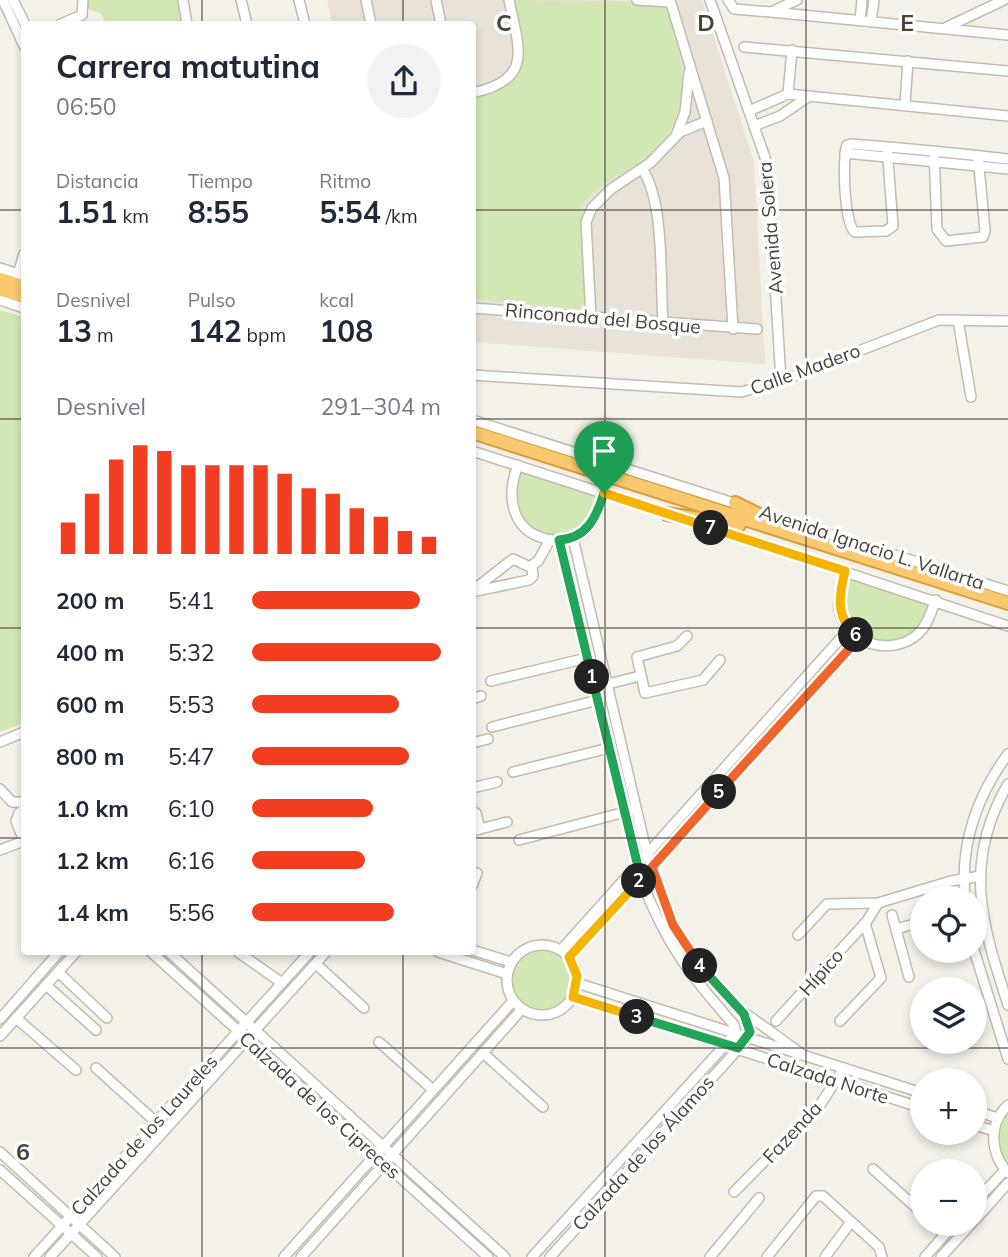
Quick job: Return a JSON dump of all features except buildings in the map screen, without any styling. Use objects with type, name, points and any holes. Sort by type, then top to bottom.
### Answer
[{"type":"highway","points":[[0,279],[21,286]]},
{"type":"highway","points":[[0,289],[21,296]]},
{"type":"highway","name":"Avenida Ignacio L. Vallarta","points":[[476,433],[1008,603]]},
{"type":"highway","name":"Avenida Ignacio L. Vallarta","points":[[476,440],[1008,611]]},
{"type":"highway","points":[[735,503],[816,542]]},
{"type":"highway","points":[[667,514],[739,525]]},
{"type":"street","points":[[3,0],[21,36]]},
{"type":"street","points":[[13,0],[23,21]]},
{"type":"street","points":[[79,21],[84,10],[83,0]]},
{"type":"street","points":[[183,0],[186,21]]},
{"type":"street","points":[[242,0],[246,21]]},
{"type":"street","points":[[299,0],[303,21]]},
{"type":"street","points":[[366,0],[370,21]]},
{"type":"street","points":[[436,0],[440,21]]},
{"type":"street","points":[[476,92],[499,87],[514,74],[519,51],[509,0]]},
{"type":"street","points":[[637,0],[670,1],[707,121],[727,196],[733,329]]},
{"type":"street","name":"Avenida Solera","points":[[710,0],[769,175],[781,380]]},
{"type":"street","points":[[728,0],[734,9],[1008,35]]},
{"type":"street","points":[[771,12],[800,0],[803,15]]},
{"type":"street","points":[[860,21],[862,0]]},
{"type":"street","points":[[871,22],[874,0]]},
{"type":"street","points":[[942,29],[1004,0]]},
{"type":"street","points":[[974,15],[978,33]]},
{"type":"street","points":[[744,47],[1008,71]]},
{"type":"street","points":[[788,94],[792,50]]},
{"type":"street","points":[[905,104],[908,61]]},
{"type":"street","points":[[676,135],[685,112],[689,62]]},
{"type":"street","points":[[749,111],[788,94],[1008,116]]},
{"type":"street","points":[[754,126],[780,116],[808,97]]},
{"type":"street","points":[[591,317],[586,222],[589,212],[611,189],[642,169],[676,135],[687,127],[707,121]]},
{"type":"street","points":[[888,151],[893,226],[886,232],[855,232],[850,229],[845,153],[888,151],[1008,159]]},
{"type":"street","points":[[934,156],[1008,169]]},
{"type":"street","points":[[934,156],[937,229],[946,241],[983,237],[978,156]]},
{"type":"street","points":[[642,169],[652,184],[656,205],[663,323]]},
{"type":"street","points":[[0,268],[21,275]]},
{"type":"street","points":[[0,300],[21,307]]},
{"type":"street","name":"Rinconada del Bosque","points":[[476,308],[757,329]]},
{"type":"street","name":"Calle Madero","points":[[476,375],[741,392],[781,380],[939,320],[1008,321]]},
{"type":"street","points":[[958,320],[971,397]]},
{"type":"street","name":"Avenida Ignacio L. Vallarta","points":[[476,421],[1008,591]]},
{"type":"street","points":[[476,452],[936,600],[1008,626]]},
{"type":"street","points":[[518,465],[511,488],[513,513],[528,531],[554,540],[573,538],[590,526],[604,493]]},
{"type":"street","points":[[573,538],[648,855],[673,925],[694,960],[744,1014],[803,1055]]},
{"type":"street","points":[[531,566],[554,540]]},
{"type":"street","points":[[554,540],[587,658],[641,879],[661,929],[677,957],[696,983],[734,1025],[736,1033]]},
{"type":"street","points":[[476,588],[513,559],[531,566]]},
{"type":"street","points":[[476,590],[529,580],[533,576],[531,566]]},
{"type":"street","points":[[845,571],[839,609],[849,629],[859,638],[881,646],[905,642],[925,625],[936,600]]},
{"type":"street","points":[[561,950],[849,629]]},
{"type":"street","points":[[687,636],[677,646],[640,654],[636,661],[643,689],[649,693],[703,680],[720,660]]},
{"type":"street","points":[[569,957],[859,638]]},
{"type":"street","points":[[491,681],[587,658]]},
{"type":"street","points":[[594,687],[640,676]]},
{"type":"street","points":[[492,727],[598,701]]},
{"type":"street","points":[[0,742],[21,733]]},
{"type":"street","points":[[476,742],[488,739]]},
{"type":"street","points":[[746,746],[754,753]]},
{"type":"street","points":[[513,772],[609,748]]},
{"type":"street","points":[[964,886],[968,834],[983,794],[1008,754]]},
{"type":"street","points":[[476,787],[496,782]]},
{"type":"street","points":[[1008,784],[984,837],[981,876],[984,923],[1008,1005]]},
{"type":"street","points":[[0,789],[8,799],[16,804],[21,803]]},
{"type":"street","points":[[983,794],[998,802]]},
{"type":"street","points":[[519,840],[636,808]]},
{"type":"street","points":[[21,811],[16,821],[21,834]]},
{"type":"street","points":[[476,830],[507,822]]},
{"type":"street","points":[[0,850],[21,842]]},
{"type":"street","points":[[798,935],[827,904],[878,903],[964,878],[981,876]]},
{"type":"street","name":"Hípico","points":[[776,1021],[865,923],[878,903]]},
{"type":"street","points":[[892,915],[909,977]]},
{"type":"street","name":"Hípico","points":[[840,1021],[881,978],[865,923]]},
{"type":"street","points":[[896,929],[910,925]]},
{"type":"street","points":[[548,945],[561,950],[569,957],[576,969],[577,983],[573,997],[562,1009],[546,1015],[522,1009],[513,1000],[508,990],[507,974],[511,962],[521,952],[534,946],[548,945]]},
{"type":"street","points":[[476,951],[511,962]]},
{"type":"street","points":[[1,1016],[56,955]]},
{"type":"street","points":[[0,1036],[73,955]]},
{"type":"street","name":"Calzada de los Cipreces","points":[[154,955],[488,1257]]},
{"type":"street","name":"Calzada de los Cipreces","points":[[172,955],[505,1257]]},
{"type":"street","points":[[241,955],[282,983]]},
{"type":"street","name":"Calzada de los Laureles","points":[[34,1257],[307,955]]},
{"type":"street","name":"Calzada de los Laureles","points":[[50,1257],[324,955]]},
{"type":"street","points":[[447,955],[507,974]]},
{"type":"street","points":[[978,963],[1008,1059]]},
{"type":"street","points":[[316,964],[363,1008]]},
{"type":"street","points":[[58,972],[107,1018]]},
{"type":"street","points":[[293,972],[301,979]]},
{"type":"street","name":"Calzada Norte","points":[[577,983],[910,1089]]},
{"type":"street","points":[[46,985],[96,1030]]},
{"type":"street","name":"Calzada Norte","points":[[573,997],[910,1104]]},
{"type":"street","points":[[18,998],[27,1006]]},
{"type":"street","points":[[284,1257],[513,1000]]},
{"type":"street","points":[[301,1257],[522,1009]]},
{"type":"street","points":[[744,1014],[751,1027],[748,1037]]},
{"type":"street","points":[[16,1018],[76,1070]]},
{"type":"street","name":"Calzada de los Álamos","points":[[532,1257],[736,1033]]},
{"type":"street","name":"Calzada de los Álamos","points":[[550,1257],[748,1037]]},
{"type":"street","points":[[379,1042],[433,1090]]},
{"type":"street","points":[[483,1053],[543,1107]]},
{"type":"street","points":[[96,1068],[156,1122]]},
{"type":"street","name":"Fazenda","points":[[734,1192],[820,1105],[844,1068]]},
{"type":"street","points":[[987,1190],[1006,1171],[996,1155],[994,1131],[998,1118],[1008,1105]]},
{"type":"street","points":[[987,1115],[998,1118]]},
{"type":"street","points":[[987,1129],[994,1131]]},
{"type":"street","points":[[0,1152],[115,1257]]},
{"type":"street","points":[[129,1152],[138,1159]]},
{"type":"street","points":[[620,1161],[630,1168]]},
{"type":"street","points":[[873,1169],[910,1202]]},
{"type":"street","points":[[0,1170],[97,1257]]},
{"type":"street","points":[[987,1203],[1008,1183]]},
{"type":"street","points":[[767,1257],[816,1196],[823,1196],[880,1247],[882,1257]]},
{"type":"street","points":[[710,1257],[759,1198]]},
{"type":"street","points":[[825,1257],[851,1222]]},
{"type":"street","points":[[925,1257],[944,1236]]},
{"type":"street","points":[[941,1257],[956,1236]]},
{"type":"shaded area","points":[[327,0],[702,0],[754,162],[765,364],[476,342],[476,21],[331,21]]},
{"type":"green space","points":[[88,0],[180,0],[184,21],[105,21],[102,14],[86,8]]},
{"type":"green space","points":[[514,0],[658,2],[669,14],[681,59],[682,92],[679,108],[666,137],[644,160],[593,193],[581,208],[585,302],[579,309],[476,299],[476,94],[510,81],[519,72],[522,49]]},
{"type":"green space","points":[[0,310],[21,316],[21,724],[0,732]]},
{"type":"green space","points":[[519,468],[599,495],[591,517],[574,535],[541,533],[530,528],[518,512],[516,500]]},
{"type":"green space","points":[[848,574],[931,601],[911,634],[892,643],[872,641],[855,630],[844,612],[842,598]]},
{"type":"green space","points":[[542,950],[559,955],[567,963],[572,980],[567,997],[559,1005],[542,1010],[525,1005],[517,997],[512,980],[517,963],[525,955]]},
{"type":"green space","points":[[1008,1111],[1008,1166],[1001,1153],[999,1139],[1001,1125]]},
{"type":"route","points":[[604,493],[845,571],[839,609],[849,629],[859,638],[652,867],[673,925],[694,960],[748,1019],[750,1032],[738,1048],[573,997],[577,976],[569,957],[641,879],[559,540],[578,537],[590,526],[604,493]]}]
